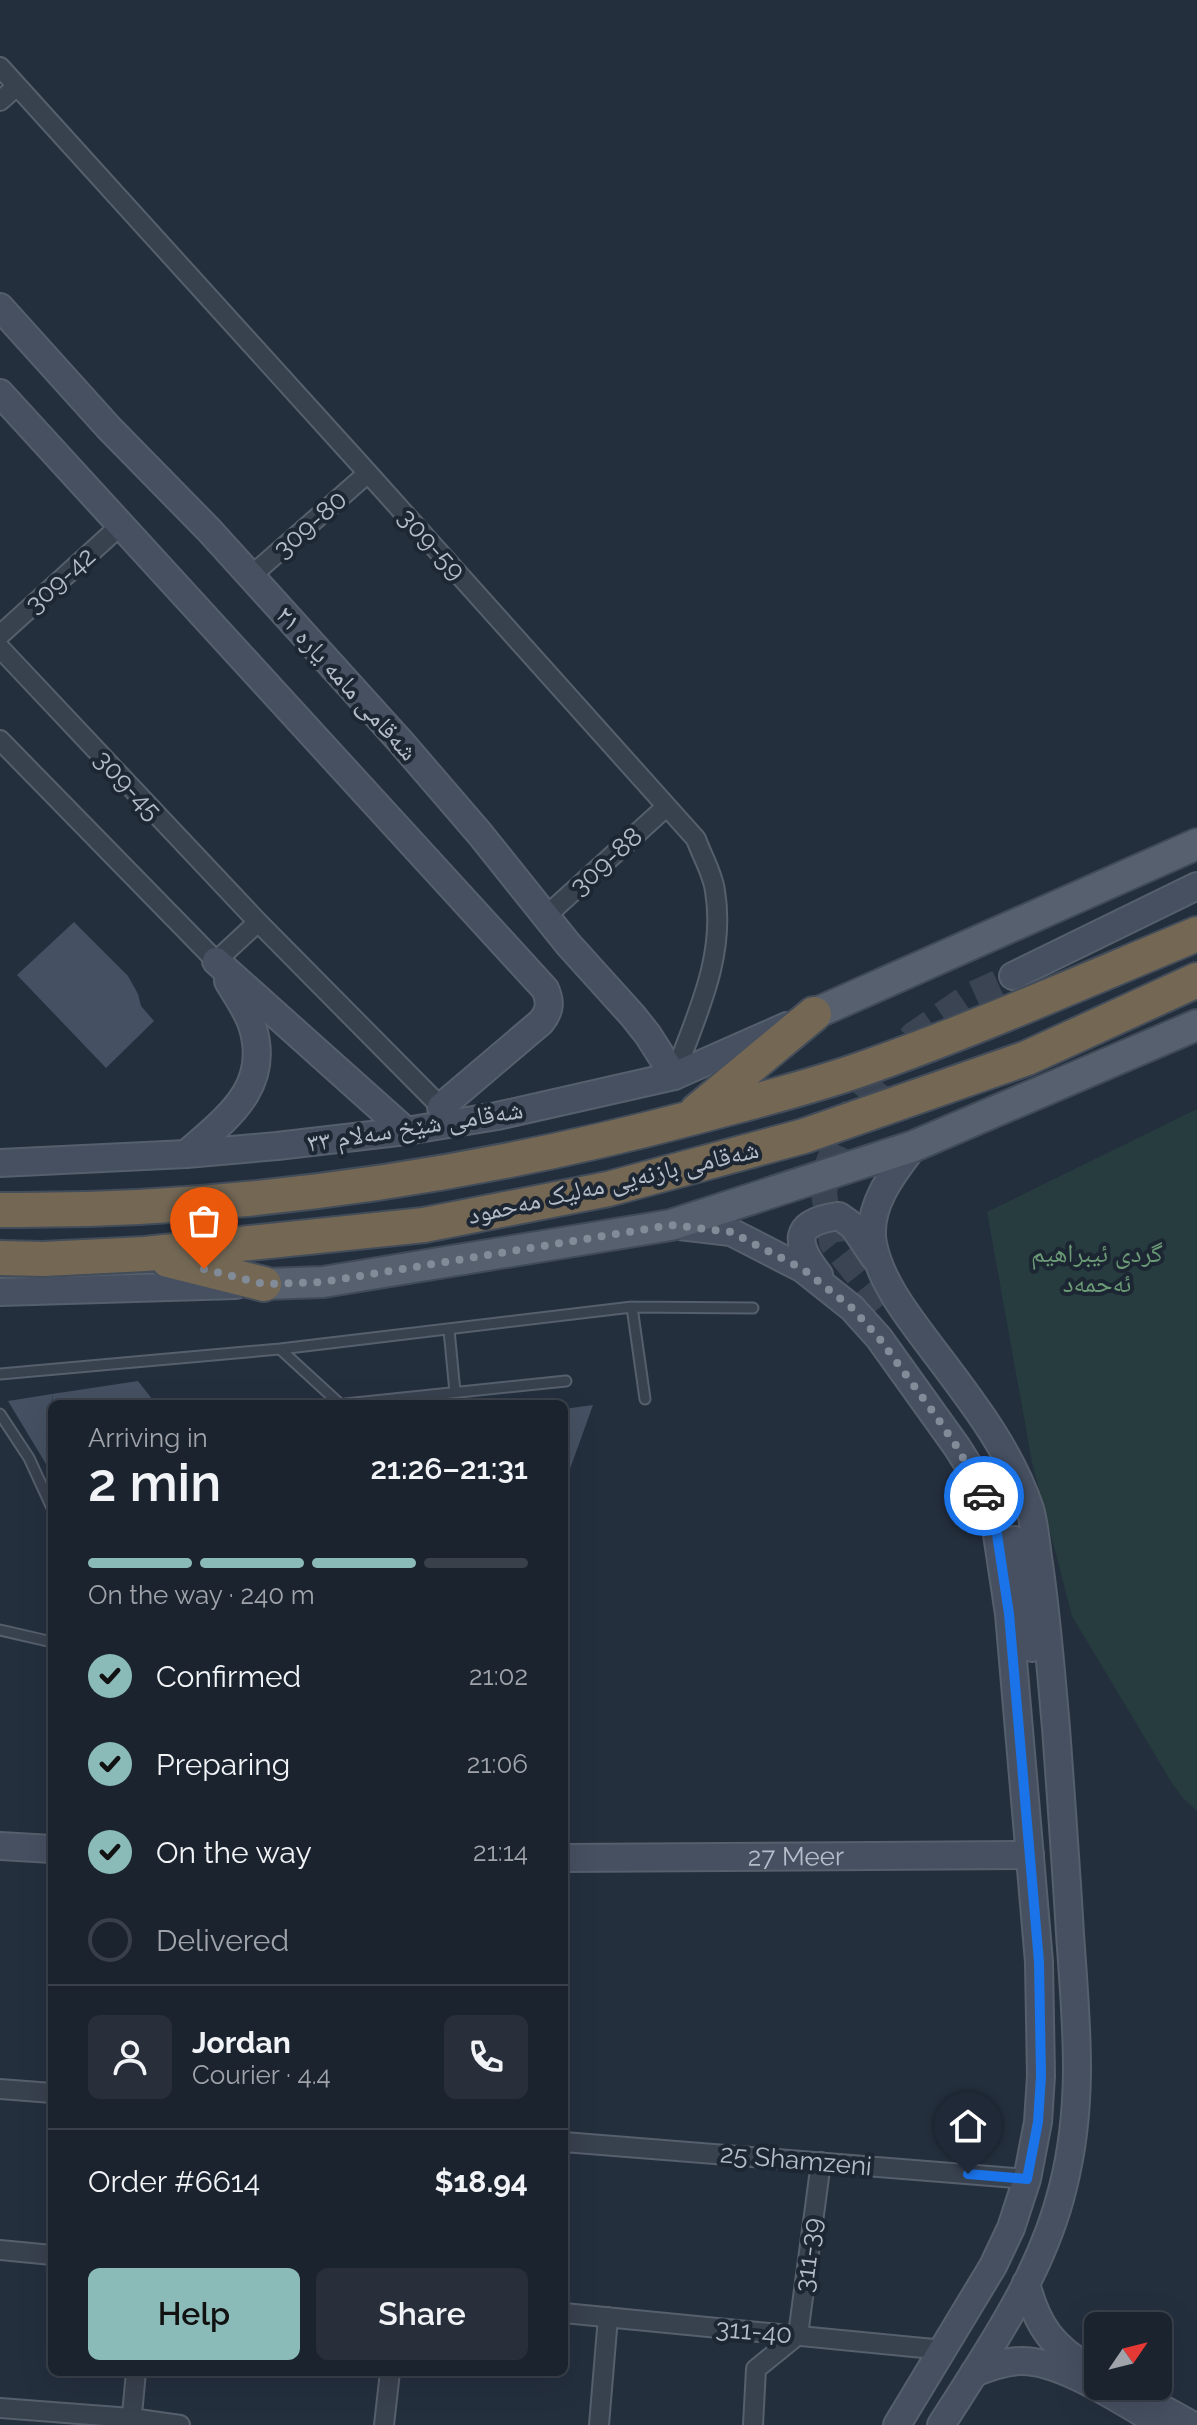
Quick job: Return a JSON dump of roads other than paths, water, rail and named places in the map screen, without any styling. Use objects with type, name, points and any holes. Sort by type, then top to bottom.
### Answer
[{"type":"highway","name":"شەقامی بازنەیی مەلیک مەحمود","points":[[0,1210],[73,1211],[232,1201],[422,1177],[627,1135],[861,1070],[1197,934]]},
{"type":"highway","name":"شەقامی بازنەیی مەلیک مەحمود","points":[[0,1258],[145,1254],[424,1225],[608,1189],[804,1136],[1027,1058],[1197,980]]},
{"type":"highway","points":[[687,1118],[814,1014]]},
{"type":"highway","points":[[145,1254],[264,1284]]},
{"type":"main road","name":"شەقامی مامە یارە ٢١","points":[[0,307],[109,428],[251,576],[440,787],[591,972],[641,1025],[674,1076]]},
{"type":"main road","points":[[4,406],[120,526],[545,989],[549,1008],[541,1022],[449,1115]]},
{"type":"main road","points":[[814,1014],[1197,844]]},
{"type":"main road","points":[[1013,976],[1197,886]]},
{"type":"main road","points":[[216,961],[406,1131]]},
{"type":"main road","points":[[186,1154],[241,1103],[256,1066],[257,1049],[252,1023],[216,961]]},
{"type":"main road","name":"شەقامی شێخ سەلام ٣٣","points":[[0,1163],[186,1154],[406,1131],[449,1115],[537,1107],[674,1076],[814,1014]]},
{"type":"main road","points":[[0,1292],[323,1282],[671,1225],[914,1146],[1197,1025]]},
{"type":"main road","points":[[879,1263],[872,1224],[879,1200],[893,1172],[914,1146]]},
{"type":"main road","points":[[832,1290],[802,1251],[800,1241],[808,1227],[820,1218],[839,1216],[853,1226],[879,1263],[896,1296],[1012,1465],[1031,1511],[1046,1610],[1077,2001],[1075,2127],[1063,2188],[1045,2242],[1026,2283],[941,2425]]},
{"type":"main road","points":[[671,1225],[731,1232],[803,1269],[852,1308],[879,1338],[936,1416],[979,1482],[995,1521],[1009,1614],[1039,1962],[1041,2037],[1038,2122],[1027,2179],[1011,2228],[993,2266],[897,2425]]},
{"type":"main road","points":[[882,1306],[941,1385],[1010,1512],[1030,1625],[1047,1830],[1052,1935],[1041,2037]]},
{"type":"main road","points":[[0,1846],[48,1849]]},
{"type":"main road","name":"27 Meer","points":[[568,1858],[1030,1855]]},
{"type":"main road","points":[[1026,2283],[1038,2320],[1049,2336],[1063,2351],[1084,2364]]},
{"type":"main road","points":[[974,2373],[1013,2361],[1045,2364],[1073,2375],[1163,2425]]},
{"type":"main road","points":[[1147,2400],[1192,2425]]},
{"type":"street","name":"309-59","points":[[0,67],[696,839],[715,890],[717,941],[710,979],[674,1076]]},
{"type":"street","points":[[0,101],[17,86]]},
{"type":"street","name":"309-80","points":[[251,576],[368,473]]},
{"type":"street","name":"309-42","points":[[0,635],[120,526]]},
{"type":"street","name":"309-45","points":[[0,648],[258,922],[449,1115]]},
{"type":"street","points":[[0,740],[216,961],[258,922]]},
{"type":"street","name":"309-88","points":[[546,916],[666,807]]},
{"type":"street","points":[[0,2089],[48,2093]]},
{"type":"street","name":"25 Shamzeni","points":[[568,2142],[1027,2179]]},
{"type":"street","name":"311-39","points":[[798,2335],[821,2162]]},
{"type":"street","points":[[0,2250],[48,2255]]},
{"type":"street","name":"311-40","points":[[568,2313],[944,2350]]},
{"type":"street","points":[[599,2425],[608,2317]]},
{"type":"street","points":[[753,2425],[756,2369],[798,2335]]},
{"type":"street","points":[[131,2422],[136,2376]]},
{"type":"street","points":[[384,2425],[390,2376]]},
{"type":"street","points":[[0,2408],[180,2425]]},
{"type":"lane","points":[[632,1307],[645,1399]]},
{"type":"lane","points":[[0,1374],[280,1349],[632,1307],[753,1308]]},
{"type":"lane","points":[[449,1330],[455,1392]]},
{"type":"lane","points":[[280,1349],[337,1400]]},
{"type":"lane","points":[[380,1400],[566,1381]]},
{"type":"lane","points":[[0,1414],[29,1458],[48,1499]]},
{"type":"lane","points":[[0,1630],[48,1641]]},
{"type":"tunnel","points":[[882,1306],[832,1243],[824,1194],[829,1161],[851,1112],[913,1035],[969,996],[1013,976]]},
{"type":"park label","name":"گردی ئیبراھیم ئەحمەد","points":[[1097,1268]]}]
